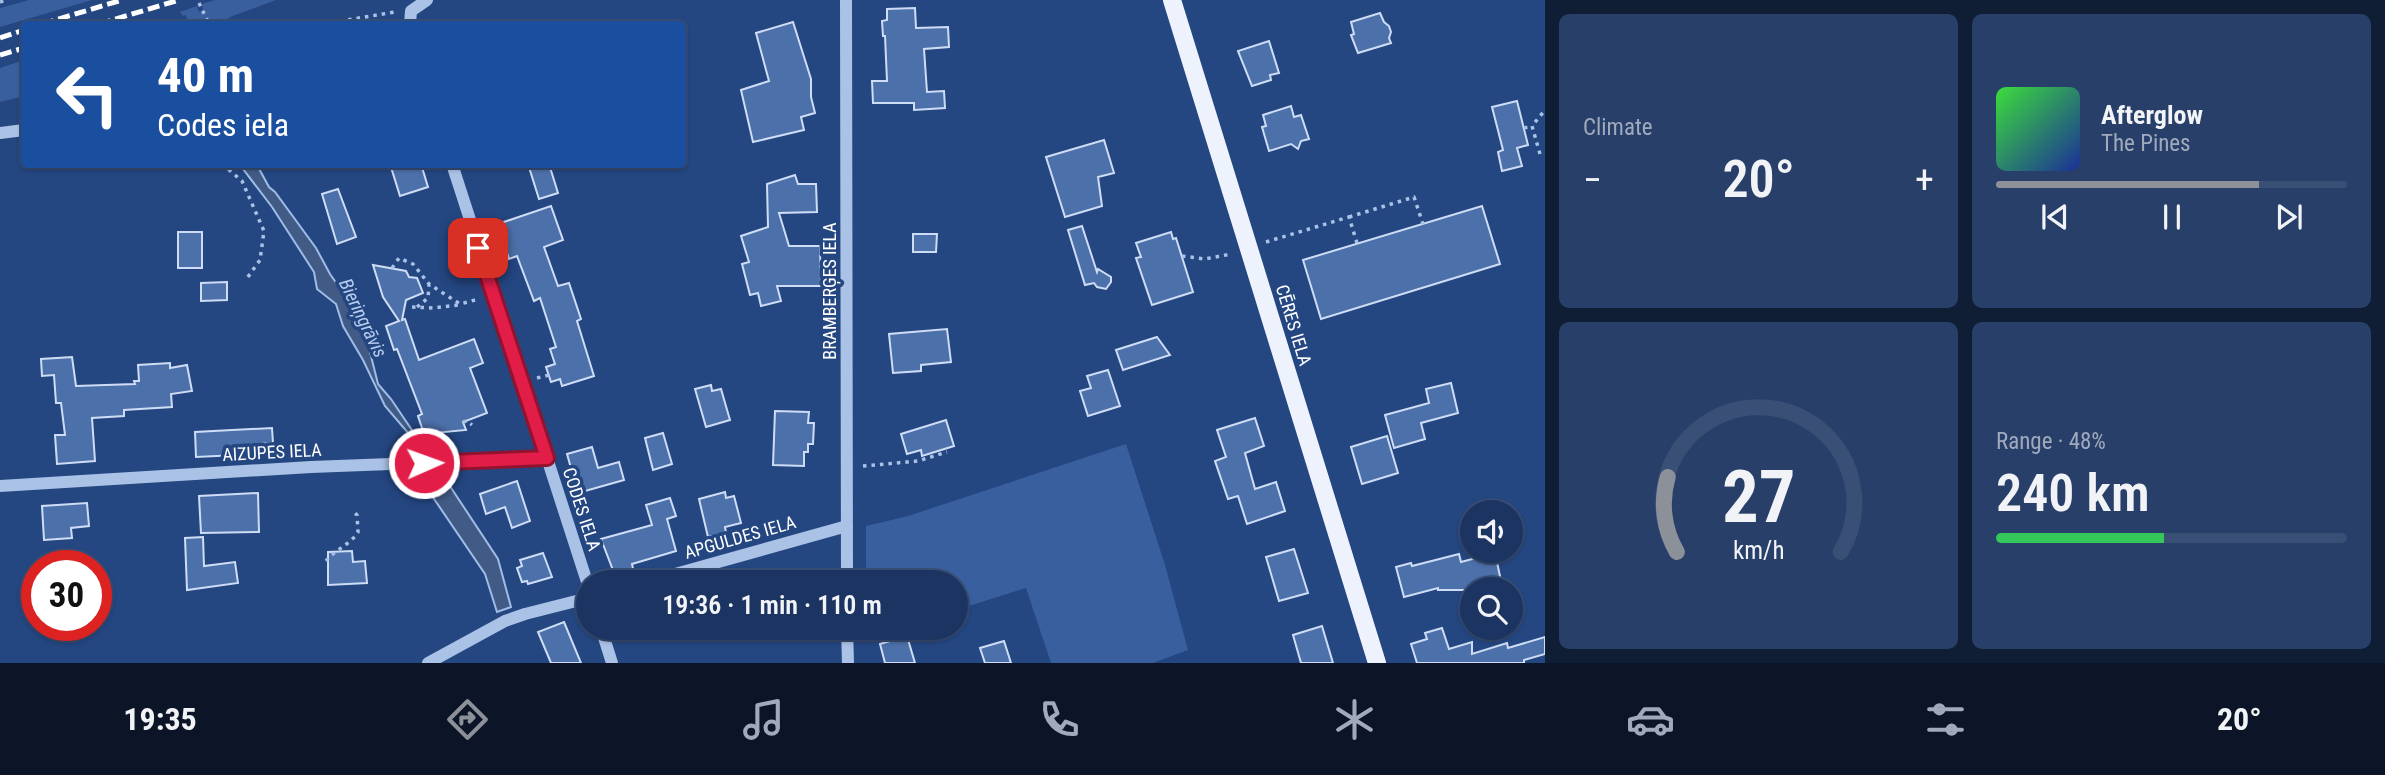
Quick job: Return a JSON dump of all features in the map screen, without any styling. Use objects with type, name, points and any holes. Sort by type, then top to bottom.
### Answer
[{"type":"main road","name":"CĒRES IELA","points":[[1172,0],[1377,663]]},
{"type":"street","points":[[411,18],[427,0]]},
{"type":"street","name":"BRAMBERĢES IELA","points":[[846,0],[847,570]]},
{"type":"street","points":[[0,133],[21,130]]},
{"type":"street","name":"CODES IELA","points":[[453,168],[583,570]]},
{"type":"street","name":"AIZUPES IELA","points":[[0,486],[324,467],[547,458]]},
{"type":"street","name":"APGULDES IELA","points":[[690,570],[847,526]]},
{"type":"street","points":[[428,663],[505,621],[576,601]]},
{"type":"street","points":[[605,640],[612,663]]},
{"type":"street","points":[[847,640],[848,663]]},
{"type":"path","points":[[0,2],[6,0]]},
{"type":"path","points":[[199,3],[208,21]]},
{"type":"path","points":[[340,21],[392,12],[411,18]]},
{"type":"path","points":[[1524,128],[1532,126],[1545,110]]},
{"type":"path","points":[[1532,126],[1540,154]]},
{"type":"path","points":[[227,168],[242,181],[264,231],[260,260],[245,281]]},
{"type":"path","points":[[1266,242],[1415,197],[1423,224]]},
{"type":"path","points":[[1349,216],[1357,243]]},
{"type":"path","points":[[1182,256],[1205,259],[1236,252]]},
{"type":"path","points":[[392,268],[398,258],[413,264],[429,284],[460,304]]},
{"type":"path","points":[[429,284],[428,298],[414,307],[460,304],[493,295]]},
{"type":"path","points":[[463,422],[467,421],[472,425]]},
{"type":"path","points":[[847,465],[890,465],[918,461],[947,452]]},
{"type":"path","points":[[326,561],[337,548],[348,544],[356,536],[357,515],[353,511]]},
{"type":"shaded area","points":[[29,0],[92,0],[0,27],[0,8]]},
{"type":"shaded area","points":[[215,0],[276,0],[224,21],[184,21],[186,15],[183,16],[180,12],[197,6],[199,12],[203,12],[202,4]]},
{"type":"shaded area","points":[[21,61],[21,97],[0,102],[0,68]]},
{"type":"shaded area","points":[[242,168],[259,168],[269,187],[316,248],[353,307],[370,352],[378,384],[418,439],[427,447],[426,450],[418,449],[415,441],[385,406],[343,326],[336,304],[317,289],[314,272],[272,207]]},
{"type":"shaded area","points":[[1126,444],[1165,565],[1188,650],[1153,663],[1051,663],[1026,588],[968,606],[968,570],[866,570],[866,526],[908,516]]},
{"type":"shaded area","points":[[442,474],[498,559],[511,607],[497,612],[485,574],[428,490],[431,475]]},
{"type":"building","points":[[915,8],[916,28],[948,27],[949,47],[924,49],[927,92],[944,91],[945,108],[914,110],[914,103],[873,103],[872,81],[887,81],[882,21],[887,20],[887,9]]},
{"type":"building","points":[[1380,13],[1389,26],[1391,43],[1358,53],[1351,35],[1354,34],[1351,22]]},
{"type":"building","points":[[793,22],[811,79],[811,97],[815,113],[801,117],[804,130],[753,142],[741,90],[769,81],[756,33]]},
{"type":"building","points":[[1269,41],[1279,73],[1270,75],[1271,80],[1252,86],[1238,51]]},
{"type":"building","points":[[1517,101],[1528,145],[1517,148],[1522,166],[1502,171],[1498,152],[1503,150],[1492,107]]},
{"type":"building","points":[[1291,106],[1294,117],[1301,115],[1309,139],[1301,141],[1298,149],[1291,144],[1269,151],[1262,127],[1266,126],[1263,115]]},
{"type":"building","points":[[1104,140],[1114,173],[1098,177],[1102,206],[1065,217],[1046,157]]},
{"type":"building","points":[[391,168],[422,168],[428,187],[400,196]]},
{"type":"building","points":[[529,168],[550,168],[558,193],[539,199]]},
{"type":"building","points":[[795,175],[798,184],[816,184],[817,212],[779,213],[789,246],[820,246],[821,286],[777,286],[781,301],[761,306],[758,293],[750,295],[742,264],[749,262],[741,236],[768,227],[767,184]]},
{"type":"building","points":[[338,189],[356,237],[337,244],[322,194]]},
{"type":"building","points":[[551,206],[563,240],[544,247],[558,286],[569,283],[581,319],[577,321],[594,376],[562,386],[560,379],[551,382],[546,367],[555,364],[550,349],[556,347],[540,298],[534,301],[517,256],[509,259],[498,224]]},
{"type":"building","points":[[1482,206],[1500,264],[1321,319],[1303,260]]},
{"type":"building","points":[[1082,226],[1097,272],[1098,269],[1111,277],[1106,289],[1097,287],[1094,283],[1085,285],[1068,230]]},
{"type":"building","points":[[178,232],[202,232],[202,268],[178,268]]},
{"type":"building","points":[[1171,232],[1173,239],[1176,238],[1193,292],[1152,305],[1136,258],[1141,257],[1136,243]]},
{"type":"building","points":[[913,234],[937,234],[936,252],[913,252]]},
{"type":"building","points":[[373,265],[406,271],[409,277],[417,278],[423,293],[406,300],[402,320],[405,319],[419,360],[474,339],[483,363],[470,368],[487,413],[463,422],[466,430],[424,434],[418,416],[422,414],[386,326],[399,321],[383,297]]},
{"type":"building","points":[[227,282],[227,300],[201,301],[201,283]]},
{"type":"building","points":[[947,329],[951,362],[921,365],[921,371],[893,373],[889,334]]},
{"type":"building","points":[[1157,337],[1170,355],[1123,370],[1116,350]]},
{"type":"building","points":[[72,357],[76,386],[135,384],[134,381],[139,381],[138,365],[170,363],[170,368],[187,365],[192,391],[171,394],[172,407],[124,410],[124,416],[92,418],[95,461],[57,464],[55,435],[65,435],[61,403],[56,403],[54,375],[42,376],[41,359]]},
{"type":"building","points":[[1108,370],[1120,406],[1088,416],[1080,391],[1091,388],[1087,376]]},
{"type":"building","points":[[1451,383],[1458,413],[1421,423],[1425,439],[1394,448],[1385,415],[1429,403],[1426,389]]},
{"type":"building","points":[[711,385],[712,391],[721,389],[730,420],[706,427],[695,389]]},
{"type":"building","points":[[775,411],[809,412],[808,423],[814,423],[813,444],[808,444],[808,452],[804,452],[804,466],[773,465]]},
{"type":"building","points":[[1255,418],[1264,446],[1245,453],[1255,489],[1276,482],[1285,511],[1247,524],[1238,496],[1228,499],[1215,461],[1226,457],[1217,430]]},
{"type":"building","points":[[946,420],[954,446],[922,456],[921,450],[907,454],[901,434]]},
{"type":"building","points":[[272,428],[273,443],[238,446],[238,455],[196,457],[195,432]]},
{"type":"building","points":[[663,433],[672,464],[653,470],[645,438]]},
{"type":"building","points":[[1387,436],[1398,473],[1362,484],[1351,447]]},
{"type":"building","points":[[592,447],[598,468],[619,462],[624,480],[578,493],[567,454]]},
{"type":"building","points":[[517,481],[530,521],[512,528],[505,507],[486,514],[480,494]]},
{"type":"building","points":[[725,492],[726,498],[734,496],[741,523],[725,527],[726,533],[708,537],[699,499]]},
{"type":"building","points":[[258,493],[259,532],[201,533],[199,496]]},
{"type":"building","points":[[670,498],[676,516],[667,519],[676,551],[632,564],[633,570],[613,570],[601,539],[652,525],[646,505]]},
{"type":"building","points":[[87,503],[89,526],[71,528],[72,538],[44,540],[42,506]]},
{"type":"building","points":[[203,537],[204,566],[235,562],[238,583],[187,590],[185,538]]},
{"type":"building","points":[[1294,549],[1308,593],[1279,601],[1266,557]]},
{"type":"building","points":[[352,551],[353,562],[365,561],[367,583],[328,585],[328,552]]},
{"type":"building","points":[[543,553],[552,577],[528,584],[527,581],[522,582],[517,568],[522,566],[520,560]]},
{"type":"building","points":[[1459,554],[1460,563],[1497,563],[1500,577],[1460,577],[1460,590],[1438,588],[1404,597],[1396,567],[1411,563],[1412,566]]},
{"type":"building","points":[[564,622],[581,663],[551,663],[538,632]]},
{"type":"building","points":[[1322,626],[1333,663],[1301,663],[1293,635]]},
{"type":"building","points":[[1442,628],[1449,649],[1472,642],[1472,654],[1507,643],[1508,648],[1545,637],[1545,654],[1524,660],[1524,663],[1417,663],[1411,644],[1427,639],[1425,633]]},
{"type":"building","points":[[908,640],[915,663],[885,663],[880,644]]},
{"type":"building","points":[[1004,641],[1011,663],[985,663],[980,648]]},
{"type":"railway","points":[[52,21],[122,0]]},
{"type":"railway","points":[[109,21],[179,0]]},
{"type":"railway","points":[[0,38],[21,31]]},
{"type":"railway","points":[[0,55],[21,49]]},
{"type":"route","points":[[424,463],[547,458],[478,248]]},
{"type":"water label","name":"Bieriņgrāvis","points":[[363,318]]}]
